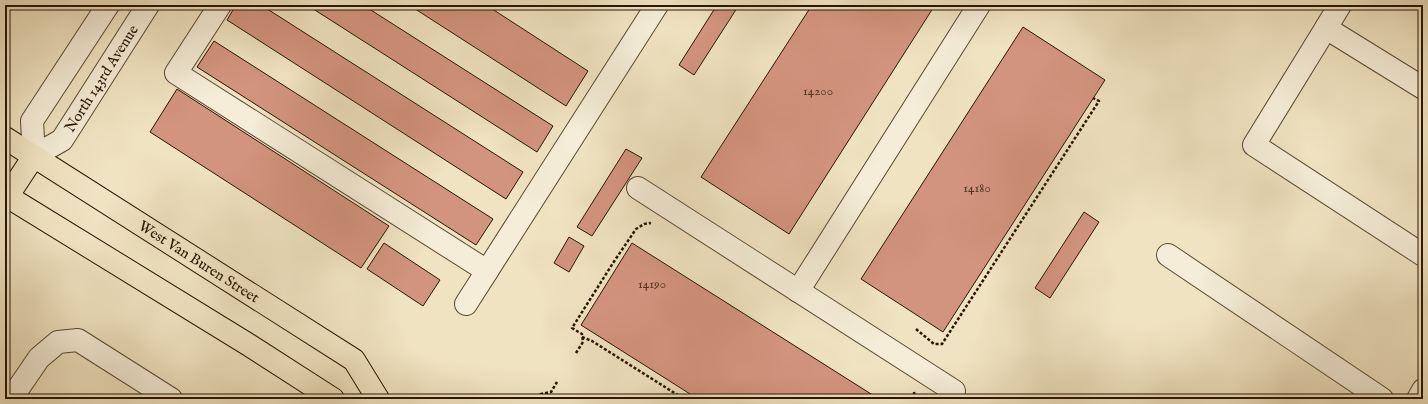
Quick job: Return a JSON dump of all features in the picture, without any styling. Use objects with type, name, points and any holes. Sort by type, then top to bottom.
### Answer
[{"type":"main road","name":"West Van Buren Street","points":[[5,138],[354,360],[378,399]]},
{"type":"main road","points":[[34,156],[6,197],[249,345],[333,399]]},
{"type":"street","points":[[34,156],[32,121],[108,5]]},
{"type":"street","name":"North 143rd Avenue","points":[[34,156],[62,140],[148,5]]},
{"type":"street","points":[[220,5],[176,73],[487,271]]},
{"type":"street","points":[[466,304],[657,5]]},
{"type":"street","points":[[798,291],[979,5]]},
{"type":"street","points":[[1340,5],[1254,145],[1423,254]]},
{"type":"street","points":[[1326,28],[1423,88]]},
{"type":"street","points":[[638,188],[954,391]]},
{"type":"street","points":[[1168,255],[1382,399]]},
{"type":"street","points":[[11,399],[40,358],[58,342],[78,340],[171,399]]},
{"type":"street","points":[[1418,399],[1423,390]]},
{"type":"path","points":[[916,329],[934,344],[942,344],[1099,101],[1093,98]]},
{"type":"path","points":[[654,223],[644,224],[636,229],[572,328],[582,334],[582,336],[684,399]]},
{"type":"path","points":[[576,353],[583,342],[582,336]]},
{"type":"path","points":[[538,399],[541,394],[551,392],[557,382]]},
{"type":"building","points":[[236,5],[261,5],[523,172],[506,199],[227,20]]},
{"type":"building","points":[[307,5],[363,5],[553,126],[537,152]]},
{"type":"building","points":[[409,5],[486,5],[588,71],[566,106]]},
{"type":"building","points":[[717,5],[739,5],[694,75],[679,65]]},
{"type":"building","points":[[812,5],[935,5],[789,234],[701,177]]},
{"type":"building","points":[[1023,27],[1105,80],[943,332],[861,279]]},
{"type":"building","points":[[214,41],[493,219],[476,245],[197,67]]},
{"type":"building","points":[[177,89],[389,226],[361,268],[150,132]]},
{"type":"building","points":[[626,149],[642,158],[592,236],[577,227]]},
{"type":"building","points":[[1084,212],[1099,222],[1050,298],[1035,288]]},
{"type":"building","points":[[569,237],[584,246],[569,272],[554,263]]},
{"type":"building","points":[[384,243],[440,280],[423,306],[367,269]]},
{"type":"building","points":[[632,243],[879,399],[698,399],[581,325]]}]
